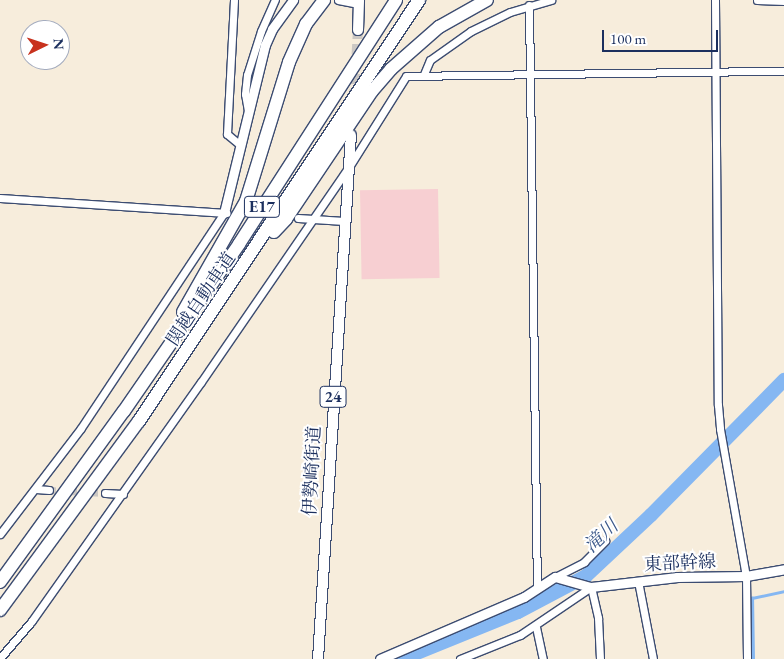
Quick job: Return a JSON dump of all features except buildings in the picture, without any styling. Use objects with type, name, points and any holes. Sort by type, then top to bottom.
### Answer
[{"type":"highway","points":[[124,411],[228,236],[246,201],[289,62],[306,24],[324,0]]},
{"type":"highway","name":"関越自動車道","points":[[0,582],[124,411],[239,244],[396,0]]},
{"type":"highway","name":"関越自動車道","points":[[0,610],[139,421],[252,255],[419,0]]},
{"type":"highway","points":[[252,255],[286,219],[353,118],[391,69],[439,27],[487,0]]},
{"type":"main road","points":[[358,30],[359,2]]},
{"type":"main road","name":"伊勢崎街道","points":[[318,659],[344,221],[351,135]]},
{"type":"street","points":[[234,0],[227,134],[240,145]]},
{"type":"street","points":[[248,112],[245,94],[248,75],[261,31],[275,0]]},
{"type":"street","points":[[0,534],[36,490],[81,428],[227,213],[248,112],[272,29],[293,0]]},
{"type":"street","points":[[338,0],[359,2]]},
{"type":"street","points":[[424,74],[430,60],[471,30],[529,5],[551,0]]},
{"type":"street","points":[[715,0],[720,431],[746,576],[747,659]]},
{"type":"street","points":[[757,0],[784,1]]},
{"type":"street","points":[[529,5],[537,589]]},
{"type":"street","points":[[0,658],[32,622],[122,494],[348,168],[406,76],[424,74],[784,71]]},
{"type":"street","points":[[0,198],[227,213]]},
{"type":"street","points":[[298,218],[344,221]]},
{"type":"street","points":[[36,490],[49,490]]},
{"type":"street","points":[[105,493],[122,494]]},
{"type":"street","points":[[380,659],[559,578],[584,562],[605,541]]},
{"type":"street","name":"東部幹線","points":[[559,578],[578,586],[591,587],[638,581],[746,576],[784,569]]},
{"type":"street","points":[[638,581],[653,659]]},
{"type":"street","points":[[460,659],[536,626],[591,587],[598,618],[600,659]]},
{"type":"street","points":[[536,626],[543,659]]},
{"type":"shaded area","points":[[438,189],[440,278],[362,279],[360,190]]},
{"type":"waterway","name":"滝川","points":[[402,659],[518,612],[586,576],[651,515],[784,380]]},
{"type":"waterway","points":[[753,659],[752,598],[784,591]]},
{"type":"tunnel","points":[[354,99],[358,30]]},
{"type":"tunnel","points":[[229,213],[276,216]]},
{"type":"tunnel","points":[[49,490],[105,493]]}]
